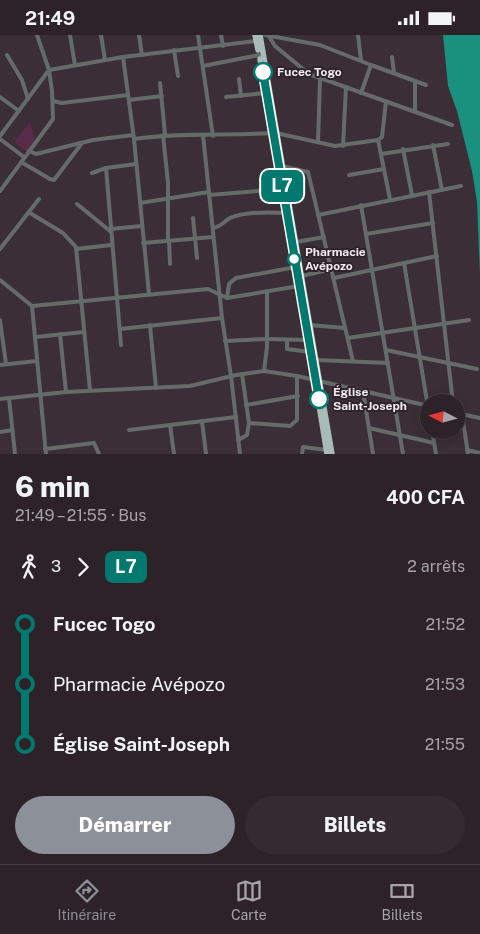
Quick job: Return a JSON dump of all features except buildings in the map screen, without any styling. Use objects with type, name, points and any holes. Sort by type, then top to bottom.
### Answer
[{"type":"highway","points":[[257,37],[265,93],[282,166],[309,325],[317,360],[318,381],[329,453]]},
{"type":"highway","points":[[257,37],[310,352],[318,381]]},
{"type":"street","points":[[0,191],[2,185],[53,119],[53,101],[48,70],[37,35]]},
{"type":"street","points":[[70,35],[75,65]]},
{"type":"street","points":[[101,35],[105,60]]},
{"type":"street","points":[[139,35],[142,55]]},
{"type":"street","points":[[198,35],[213,136]]},
{"type":"street","points":[[221,35],[223,46]]},
{"type":"street","points":[[267,35],[320,45],[426,85]]},
{"type":"street","points":[[267,35],[292,61],[309,74],[452,125]]},
{"type":"street","points":[[358,35],[361,60]]},
{"type":"street","points":[[24,157],[0,137],[48,70],[174,50],[223,46],[257,37]]},
{"type":"street","points":[[174,50],[178,76]]},
{"type":"street","points":[[7,55],[22,81],[28,99]]},
{"type":"street","points":[[203,66],[259,55]]},
{"type":"street","points":[[123,57],[149,294]]},
{"type":"street","points":[[392,57],[394,73]]},
{"type":"street","points":[[362,93],[372,65]]},
{"type":"street","points":[[238,79],[241,96]]},
{"type":"street","points":[[318,141],[320,79]]},
{"type":"street","points":[[415,81],[415,111]]},
{"type":"street","points":[[160,83],[168,198],[170,264]]},
{"type":"street","points":[[344,146],[346,87]]},
{"type":"street","points":[[226,97],[265,93]]},
{"type":"street","points":[[53,101],[62,103],[162,96]]},
{"type":"street","points":[[0,97],[19,111]]},
{"type":"street","points":[[29,151],[36,154],[82,143],[133,137],[274,133],[318,141],[331,146],[344,146],[382,137],[386,101]]},
{"type":"street","points":[[203,135],[222,318],[240,454]]},
{"type":"street","points":[[378,139],[390,199]]},
{"type":"street","points":[[21,161],[54,180],[82,143]]},
{"type":"street","points":[[381,154],[448,143]]},
{"type":"street","points":[[433,145],[442,190]]},
{"type":"street","points":[[403,149],[412,195]]},
{"type":"street","points":[[92,173],[106,168],[136,164]]},
{"type":"street","points":[[282,166],[308,172],[353,361]]},
{"type":"street","points":[[106,168],[111,245],[121,345]]},
{"type":"street","points":[[350,175],[384,169]]},
{"type":"street","points":[[318,215],[461,186]]},
{"type":"street","points":[[140,203],[168,198],[282,189]]},
{"type":"street","points":[[429,192],[452,394]]},
{"type":"street","points":[[0,249],[30,213],[39,199]]},
{"type":"street","points":[[77,204],[110,230],[142,225]]},
{"type":"street","points":[[361,205],[403,454]]},
{"type":"street","points":[[212,228],[222,225],[232,217],[263,211],[287,213]]},
{"type":"street","points":[[30,213],[63,233],[76,249],[90,390]]},
{"type":"street","points":[[193,218],[197,258]]},
{"type":"street","points":[[366,234],[433,223]]},
{"type":"street","points":[[143,243],[213,237]]},
{"type":"street","points":[[296,242],[324,237]]},
{"type":"street","points":[[76,249],[111,245]]},
{"type":"street","points":[[334,278],[437,256]]},
{"type":"street","points":[[404,263],[426,394]]},
{"type":"street","points":[[228,298],[229,283],[236,278],[296,267]]},
{"type":"street","points":[[302,276],[332,269]]},
{"type":"street","points":[[0,280],[32,306],[46,451],[94,443],[99,454]]},
{"type":"street","points":[[32,306],[117,296],[208,289],[228,298],[299,285]]},
{"type":"street","points":[[264,371],[267,339],[267,291]]},
{"type":"street","points":[[120,329],[222,318]]},
{"type":"street","points":[[0,320],[6,364]]},
{"type":"street","points":[[348,339],[469,320]]},
{"type":"street","points":[[150,325],[156,388]]},
{"type":"street","points":[[309,325],[345,328]]},
{"type":"street","points":[[35,337],[84,332]]},
{"type":"street","points":[[60,334],[66,391]]},
{"type":"street","points":[[225,341],[308,340]]},
{"type":"street","points":[[287,341],[287,349],[310,352]]},
{"type":"street","points":[[386,350],[477,369]]},
{"type":"street","points":[[317,360],[388,363]]},
{"type":"street","points":[[0,365],[37,361]]},
{"type":"street","points":[[0,399],[66,391],[190,385],[264,371],[297,376],[420,404]]},
{"type":"street","points":[[238,440],[247,435],[249,423],[242,374]]},
{"type":"street","points":[[249,423],[290,425],[298,417],[297,376]]},
{"type":"street","points":[[363,391],[373,454]]},
{"type":"street","points":[[246,405],[298,396]]},
{"type":"street","points":[[9,398],[15,454]]},
{"type":"street","points":[[465,415],[480,419]]},
{"type":"street","points":[[129,430],[236,417]]},
{"type":"street","points":[[202,421],[206,454]]},
{"type":"street","points":[[170,425],[174,454]]},
{"type":"street","points":[[369,428],[434,443]]},
{"type":"street","points":[[0,432],[12,430]]},
{"type":"street","points":[[465,437],[467,452],[480,453]]},
{"type":"street","points":[[433,439],[436,454]]},
{"type":"street","points":[[302,454],[303,447],[329,453]]},
{"type":"shaded area","points":[[443,35],[480,35],[480,275],[477,202],[472,171],[457,111],[448,86]]},
{"type":"shaded area","points":[[30,122],[35,141],[27,152],[14,142]]},
{"type":"bus line","name":"L7","points":[[263,72],[265,93],[319,399]]},
{"type":"place","name":"Fucec Togo","points":[[263,72]]},
{"type":"place","name":"Pharmacie Avépozo","points":[[294,259]]},
{"type":"place","name":"Église Saint-Joseph","points":[[319,399]]}]
